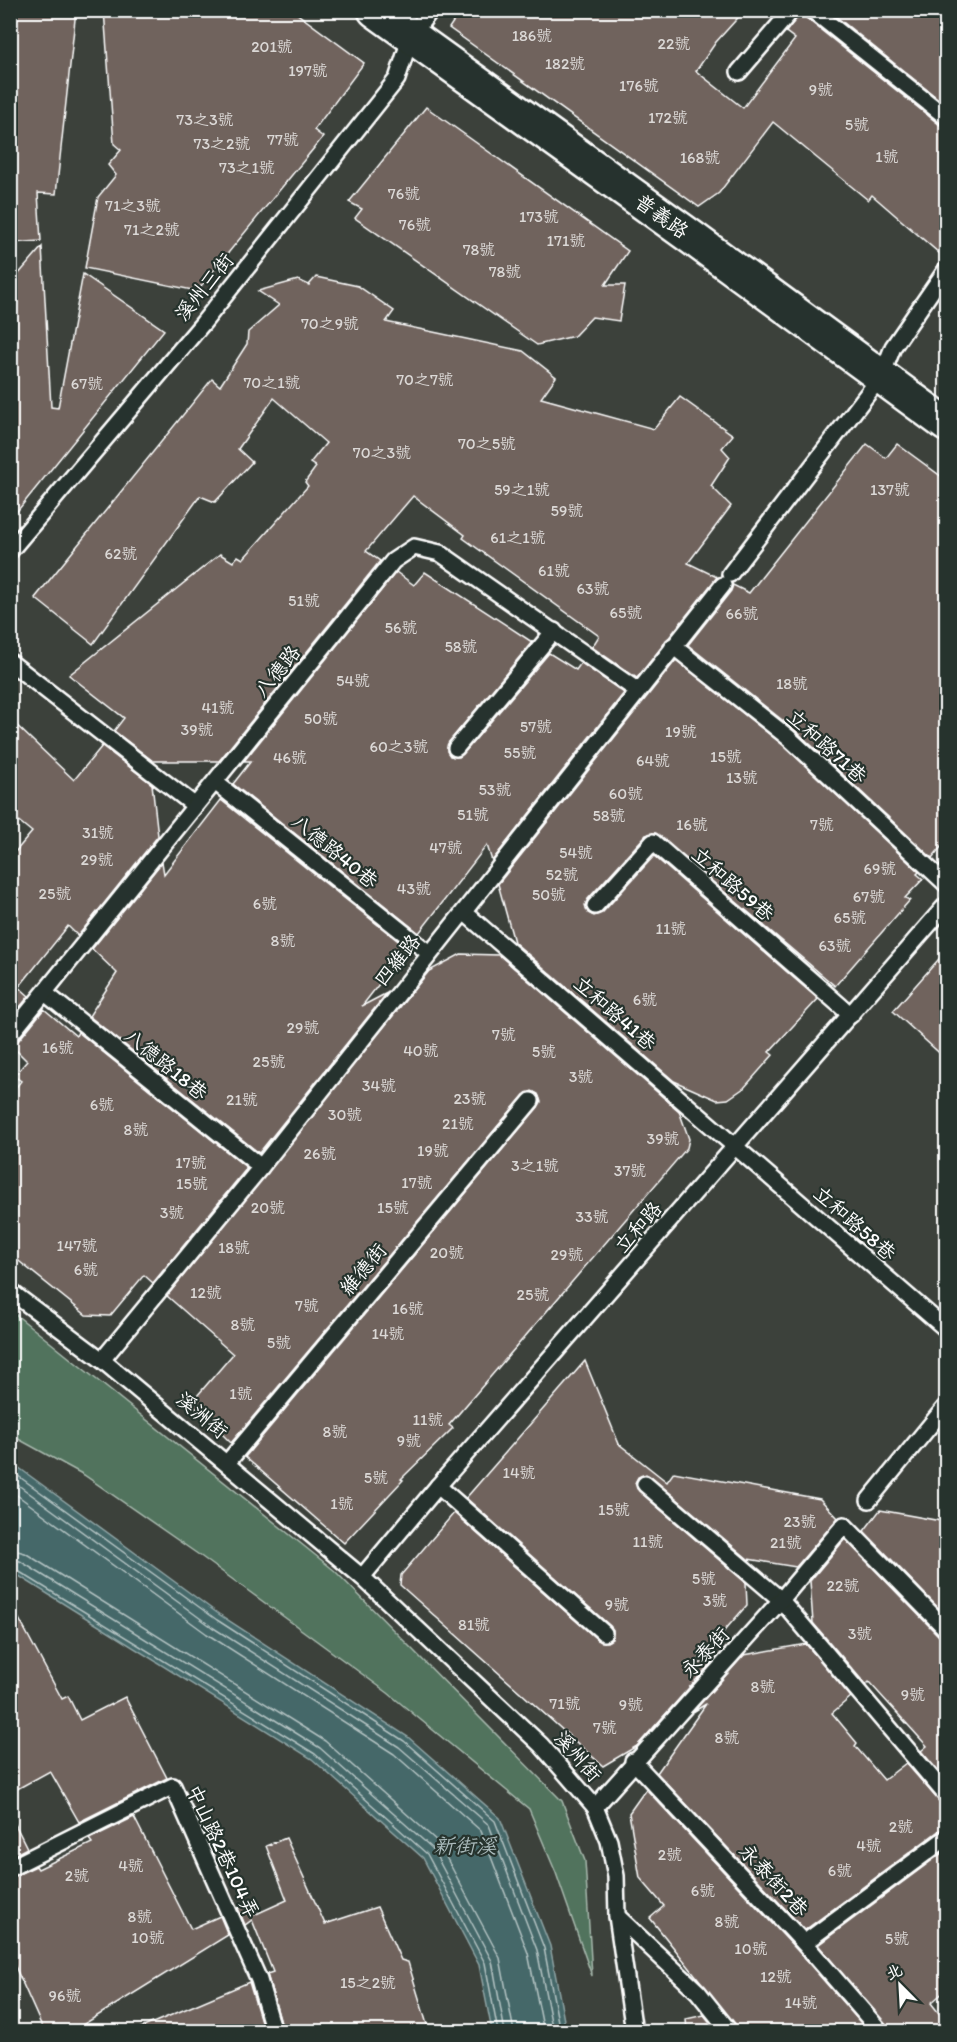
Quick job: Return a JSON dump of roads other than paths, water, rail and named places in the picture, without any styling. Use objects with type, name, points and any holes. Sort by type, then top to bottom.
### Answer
[{"type":"street","name":"普義路","points":[[375,10],[882,375],[946,424]]},
{"type":"lane","name":"溪州三街","points":[[10,551],[203,323],[397,79],[411,36],[431,10]]},
{"type":"lane","points":[[739,72],[792,10]]},
{"type":"lane","points":[[812,10],[946,117]]},
{"type":"lane","name":"四維路","points":[[102,1360],[261,1167],[726,580],[882,375],[892,347],[946,270]]},
{"type":"lane","name":"八德路","points":[[10,1035],[393,561],[414,547],[440,553],[638,691]]},
{"type":"lane","points":[[456,748],[554,631]]},
{"type":"lane","name":"立和路71巷","points":[[673,646],[789,738],[946,884]]},
{"type":"lane","points":[[10,662],[194,805]]},
{"type":"lane","name":"八德路40巷","points":[[215,782],[429,953]]},
{"type":"lane","name":"立和路59巷","points":[[595,906],[653,842],[851,1015]]},
{"type":"lane","name":"立和路","points":[[362,1577],[438,1486],[736,1148],[946,905]]},
{"type":"lane","name":"立和路41巷","points":[[464,912],[736,1148]]},
{"type":"lane","name":"八德路18巷","points":[[45,993],[261,1167]]},
{"type":"lane","name":"維德街","points":[[227,1463],[531,1101]]},
{"type":"lane","name":"立和路58巷","points":[[736,1148],[946,1329]]},
{"type":"lane","name":"溪洲街","points":[[10,1291],[102,1360],[362,1577]]},
{"type":"lane","points":[[869,1500],[946,1406]]},
{"type":"lane","points":[[645,1484],[781,1600],[946,1795]]},
{"type":"lane","points":[[438,1486],[604,1633]]},
{"type":"lane","name":"永泰街","points":[[595,1807],[633,1761],[781,1600],[844,1525],[946,1629]]},
{"type":"lane","name":"溪州街","points":[[362,1577],[541,1745],[595,1807],[609,1841],[612,1858],[617,1916],[634,2031]]},
{"type":"lane","name":"永泰街2巷","points":[[633,1761],[804,1943],[881,2031]]},
{"type":"lane","name":"中山路2巷104弄","points":[[10,1868],[173,1786],[259,1980],[274,2031]]},
{"type":"lane","points":[[804,1943],[946,1838]]},
{"type":"lane","points":[[617,1916],[698,1992],[730,2031]]},
{"type":"water","name":"新街溪","points":[[11,1462],[220,1615],[408,1737],[500,1818],[550,1946],[566,2031],[492,2031],[479,1965],[423,1858],[312,1759],[11,1571]]}]
